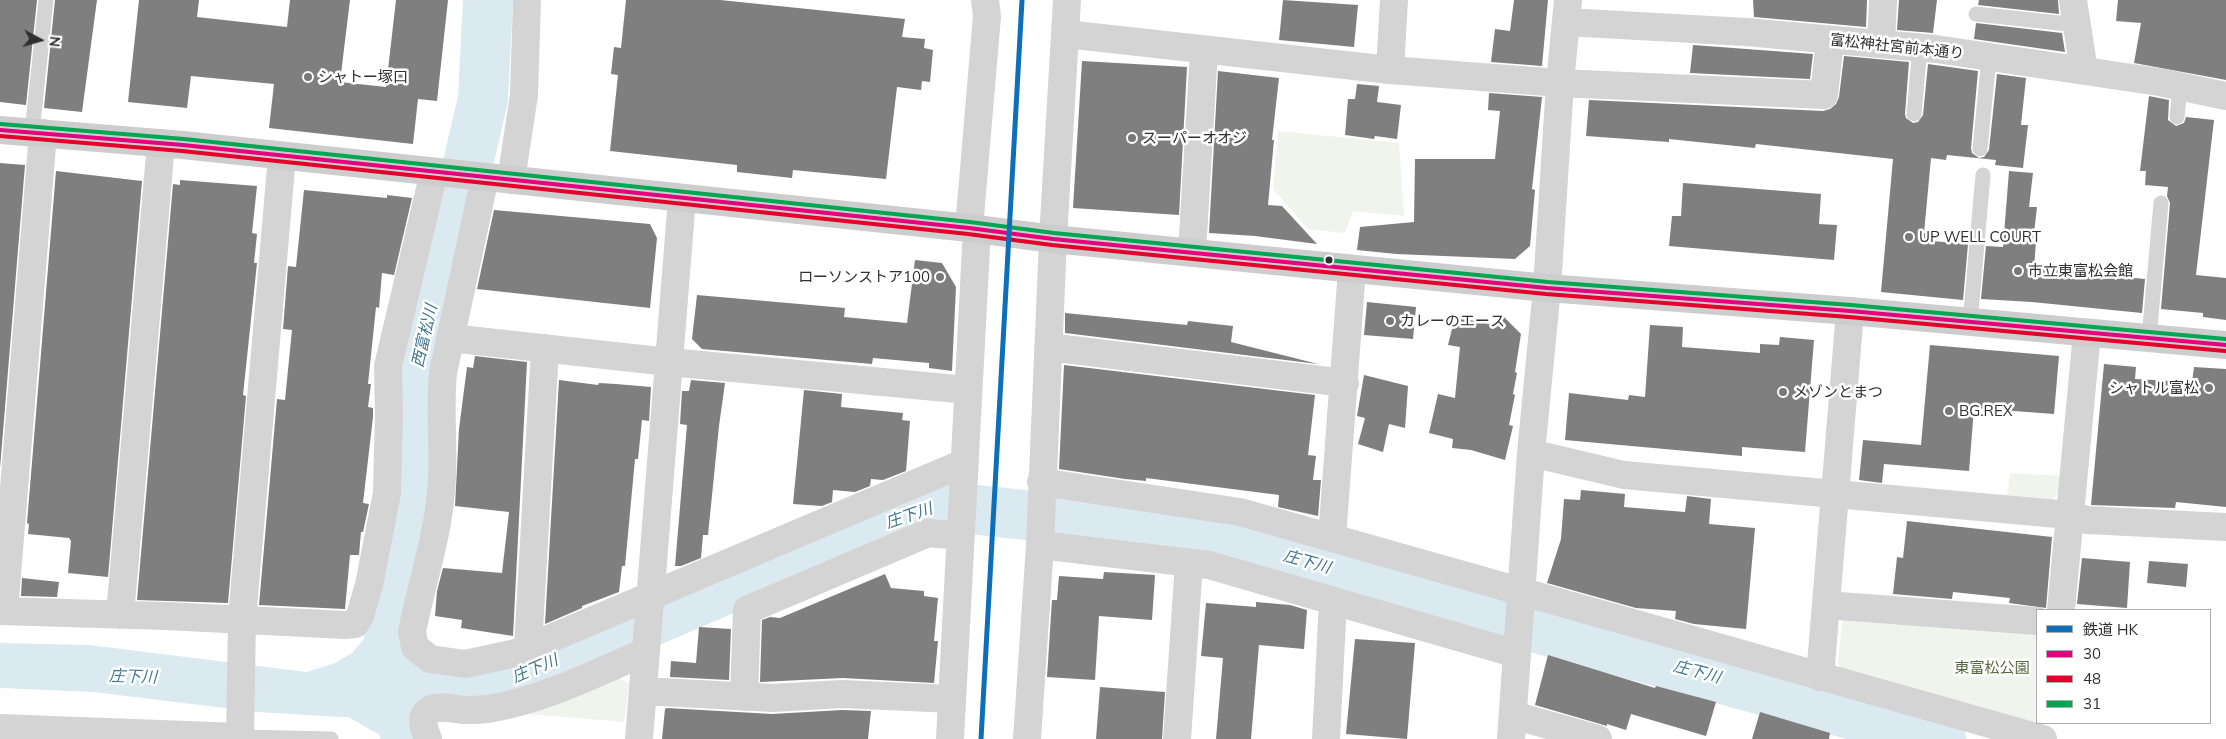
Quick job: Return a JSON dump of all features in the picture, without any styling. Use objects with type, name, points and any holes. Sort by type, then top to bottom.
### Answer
[{"type":"street","points":[[527,0],[524,95],[491,178],[450,338],[440,400],[442,491],[436,530],[412,632],[415,647],[430,659],[465,664],[491,660],[528,648],[650,600],[964,473]]},
{"type":"street","points":[[950,739],[968,390],[973,229],[987,16],[985,0]]},
{"type":"street","points":[[1027,739],[1040,540],[1053,239],[1067,0]]},
{"type":"street","points":[[1390,70],[1394,0]]},
{"type":"street","points":[[1881,44],[1883,0]]},
{"type":"street","points":[[1567,11],[1560,83],[1547,288],[1531,453],[1512,727],[1598,739]]},
{"type":"street","name":"富松神社宮前本通り","points":[[1567,11],[1746,32],[1920,48],[2084,71],[2226,96]]},
{"type":"street","points":[[2075,12],[2084,71]]},
{"type":"street","points":[[1066,34],[1390,70],[1560,83],[1824,95],[1830,40]]},
{"type":"street","points":[[1192,253],[1204,50]]},
{"type":"street","points":[[0,130],[161,143],[1053,239],[1547,288],[1850,311],[2148,339],[2226,344]]},
{"type":"street","points":[[38,133],[2,611],[120,615],[242,628],[355,624],[360,616],[369,585],[387,493],[388,366],[439,173]]},
{"type":"street","points":[[120,615],[161,143]]},
{"type":"street","points":[[0,728],[57,735],[240,733],[242,628],[282,156]]},
{"type":"street","points":[[640,739],[682,198]]},
{"type":"street","points":[[1332,538],[1352,269]]},
{"type":"street","points":[[1820,677],[1850,311]]},
{"type":"street","points":[[2060,609],[2087,333]]},
{"type":"street","points":[[450,338],[669,362],[968,390]]},
{"type":"street","points":[[1048,347],[1345,382]]},
{"type":"street","points":[[528,648],[545,348]]},
{"type":"street","points":[[1531,453],[1624,475],[2069,514],[2086,520],[2226,527]]},
{"type":"street","points":[[1041,489],[1240,512],[1332,538],[1521,599],[1820,677],[2043,739]]},
{"type":"street","points":[[744,697],[747,610],[928,533],[961,532]]},
{"type":"street","points":[[1040,540],[1209,565],[1333,601],[1518,649]]},
{"type":"street","points":[[1177,739],[1189,562]]},
{"type":"street","points":[[1326,739],[1333,601]]},
{"type":"street","points":[[1826,605],[2036,621]]},
{"type":"street","points":[[428,739],[423,727],[427,711],[436,708],[464,710],[501,706],[543,695],[647,648]]},
{"type":"street","points":[[643,691],[773,698],[842,694],[952,699]]},
{"type":"street","points":[[2050,739],[2051,724]]},
{"type":"lane","points":[[38,133],[46,0]]},
{"type":"lane","points":[[1976,14],[2075,12]]},
{"type":"lane","points":[[1914,114],[1920,48]]},
{"type":"lane","points":[[1980,149],[1989,57]]},
{"type":"lane","points":[[2177,117],[2180,87]]},
{"type":"lane","points":[[1970,323],[1983,175]]},
{"type":"lane","points":[[2148,339],[2160,203]]},
{"type":"lane","points":[[240,733],[331,739]]},
{"type":"green space","points":[[1278,131],[1399,143],[1404,216],[1353,211],[1345,233],[1308,229],[1273,189]]},
{"type":"green space","points":[[2010,473],[2063,476],[2062,491],[2052,500],[2007,497]]},
{"type":"green space","name":"東富松公園","points":[[1848,615],[2036,628],[2036,723],[1843,673],[1838,663],[1842,621]]},
{"type":"green space","points":[[617,677],[629,683],[624,722],[528,714]]},
{"type":"water","points":[[374,628],[401,631],[397,658],[418,674],[417,700],[404,718],[391,731],[383,725],[359,718],[257,712],[94,692],[0,688],[0,643],[89,645],[307,672],[351,658]]},
{"type":"building","points":[[0,0],[37,0],[26,105],[0,102]]},
{"type":"building","points":[[55,0],[97,0],[82,112],[44,108]]},
{"type":"building","name":"シャトー塚口","points":[[139,0],[199,0],[197,17],[287,27],[290,0],[350,0],[340,82],[386,87],[396,0],[448,0],[437,101],[418,99],[413,144],[269,128],[274,84],[191,76],[187,108],[128,102]]},
{"type":"building","points":[[626,0],[720,0],[905,19],[902,37],[925,39],[924,48],[933,50],[930,82],[922,81],[921,90],[897,87],[886,179],[793,170],[792,178],[737,172],[737,165],[610,151],[618,75],[611,74],[614,47],[621,48]]},
{"type":"building","points":[[1283,0],[1358,5],[1354,47],[1279,40]]},
{"type":"building","points":[[1514,0],[1548,0],[1542,66],[1491,62],[1495,29],[1510,31]]},
{"type":"building","points":[[1753,0],[1867,0],[1866,27],[1754,17]]},
{"type":"building","points":[[1899,0],[1937,0],[1933,33],[1897,30]]},
{"type":"building","points":[[1979,0],[2058,0],[2059,14],[1978,5]]},
{"type":"building","points":[[2118,0],[2226,0],[2226,80],[2134,63],[2141,23],[2116,21]]},
{"type":"building","points":[[1976,23],[2062,33],[2065,52],[1974,39]]},
{"type":"building","points":[[1693,45],[1813,54],[1810,79],[1690,73]]},
{"type":"building","points":[[1844,56],[1909,62],[1905,114],[1906,118],[1913,123],[1918,122],[1923,115],[1928,64],[1978,71],[1971,148],[1972,153],[1979,158],[1984,157],[1989,150],[1997,74],[2026,78],[2021,125],[2028,125],[2023,168],[1995,165],[1996,160],[1947,155],[1946,160],[1931,158],[1924,233],[1933,234],[1932,241],[1968,244],[1963,300],[1881,292],[1893,159],[1756,144],[1755,148],[1669,139],[1669,142],[1586,136],[1589,100],[1823,111],[1830,109],[1836,104],[1839,97]]},
{"type":"building","name":"スーパーオオジ","points":[[1082,61],[1187,67],[1179,215],[1073,208]]},
{"type":"building","points":[[1218,71],[1279,78],[1272,140],[1274,140],[1268,205],[1282,206],[1317,244],[1255,236],[1209,233]]},
{"type":"building","points":[[1357,84],[1379,86],[1377,102],[1401,105],[1397,139],[1375,136],[1374,139],[1345,135],[1348,99],[1355,99]]},
{"type":"building","points":[[1489,93],[1542,97],[1532,189],[1535,190],[1530,246],[1515,259],[1396,254],[1357,250],[1360,227],[1414,222],[1415,159],[1495,159],[1500,111],[1488,110]]},
{"type":"building","points":[[2149,96],[2169,100],[2168,120],[2176,126],[2184,123],[2186,117],[2214,120],[2196,275],[2226,278],[2226,320],[2203,317],[2203,313],[2161,309],[2170,203],[2167,196],[2168,187],[2145,185],[2146,171],[2140,171]]},
{"type":"building","points":[[0,163],[25,165],[0,468]]},
{"type":"building","points":[[56,171],[142,181],[108,577],[68,573],[71,541],[69,538],[28,534],[29,524],[27,523]]},
{"type":"building","points":[[2009,171],[2033,173],[2029,207],[2037,207],[2033,242],[2036,242],[2034,268],[2145,279],[2142,313],[1981,299],[1986,246],[2003,247]]},
{"type":"building","points":[[180,180],[257,186],[252,233],[257,234],[254,263],[257,263],[243,395],[246,396],[228,603],[137,600],[173,184],[180,185]]},
{"type":"building","points":[[1683,183],[1821,194],[1819,224],[1837,225],[1834,260],[1669,246],[1672,216],[1681,216]]},
{"type":"building","points":[[304,190],[387,198],[387,195],[412,198],[394,275],[382,273],[379,308],[376,307],[368,384],[371,384],[368,407],[373,408],[373,417],[363,503],[369,504],[363,532],[361,532],[359,555],[350,555],[345,609],[259,605],[277,399],[285,400],[292,330],[283,329],[288,266],[296,267]]},
{"type":"building","points":[[494,210],[650,224],[657,238],[650,308],[477,289]]},
{"type":"building","points":[[915,260],[942,263],[956,287],[952,371],[929,368],[929,363],[873,358],[872,364],[702,349],[692,339],[697,295],[845,308],[844,317],[907,323]]},
{"type":"building","name":"カレーのエース","points":[[1367,302],[1416,307],[1413,339],[1364,335]]},
{"type":"building","points":[[1065,313],[1187,325],[1188,321],[1233,326],[1231,342],[1318,364],[1065,333]]},
{"type":"building","points":[[1501,314],[1521,334],[1515,372],[1517,373],[1513,394],[1515,395],[1509,425],[1513,426],[1505,460],[1471,450],[1452,448],[1453,439],[1429,433],[1438,394],[1455,398],[1460,347],[1448,345],[1455,317],[1499,326]]},
{"type":"building","points":[[1650,325],[1683,327],[1682,347],[1760,353],[1760,344],[1779,345],[1780,337],[1814,340],[1805,452],[1742,447],[1742,456],[1565,440],[1569,393],[1628,400],[1629,395],[1645,397]]},
{"type":"building","name":"BG.REX","points":[[1930,345],[2059,356],[2054,414],[1974,408],[1969,471],[1884,464],[1882,483],[1859,480],[1863,440],[1921,445]]},
{"type":"building","points":[[475,356],[527,362],[513,636],[461,628],[462,620],[435,616],[437,591],[443,568],[502,573],[509,512],[455,506],[459,429],[467,367],[473,368]]},
{"type":"building","points":[[2104,364],[2136,367],[2135,379],[2192,382],[2194,367],[2226,369],[2226,507],[2176,502],[2175,508],[2091,505]]},
{"type":"building","points":[[1064,365],[1315,395],[1308,455],[1316,456],[1313,480],[1321,480],[1318,516],[1278,507],[1279,495],[1146,478],[1146,481],[1125,479],[1059,469]]},
{"type":"building","points":[[1364,375],[1408,386],[1405,428],[1389,424],[1383,452],[1358,444],[1365,418],[1357,416]]},
{"type":"building","points":[[559,380],[598,385],[599,383],[651,387],[649,421],[642,420],[638,459],[635,459],[625,566],[622,566],[619,592],[582,606],[582,608],[545,624]]},
{"type":"building","points":[[691,380],[725,383],[708,535],[703,535],[701,558],[681,566],[675,566],[687,425],[680,424],[682,391],[689,391]]},
{"type":"building","points":[[804,390],[842,394],[841,407],[903,413],[902,420],[910,421],[906,471],[883,480],[871,479],[870,486],[855,492],[833,490],[832,502],[822,506],[793,504]]},
{"type":"building","points":[[1581,490],[1625,494],[1624,507],[1685,512],[1687,496],[1711,499],[1709,524],[1755,528],[1746,629],[1694,624],[1675,619],[1676,611],[1636,608],[1547,583],[1561,539],[1564,499],[1580,500]]},
{"type":"building","points":[[1907,521],[2052,537],[2046,608],[2009,603],[2010,598],[1953,592],[1952,599],[1893,594],[1897,557],[1903,558]]},
{"type":"building","points":[[2082,558],[2130,562],[2127,608],[2077,604]]},
{"type":"building","points":[[2149,561],[2188,564],[2186,587],[2147,583]]},
{"type":"building","points":[[1104,572],[1155,575],[1152,620],[1099,616],[1095,680],[1047,677],[1052,600],[1057,600],[1059,576],[1103,579]]},
{"type":"building","points":[[885,574],[891,588],[924,591],[924,596],[938,598],[934,641],[938,641],[934,683],[843,678],[760,682],[762,620],[770,617],[780,618]]},
{"type":"building","points":[[22,578],[59,582],[57,597],[21,596]]},
{"type":"building","points":[[1256,602],[1290,605],[1307,610],[1304,649],[1259,645],[1251,739],[1216,739],[1223,658],[1201,656],[1206,603],[1256,607]]},
{"type":"building","points":[[699,627],[731,629],[729,680],[670,677],[671,661],[696,663]]},
{"type":"building","points":[[1355,639],[1415,643],[1407,739],[1346,734]]},
{"type":"building","points":[[1548,655],[1655,688],[1656,686],[1716,702],[1706,736],[1631,714],[1626,730],[1535,705]]},
{"type":"building","points":[[1100,687],[1165,692],[1162,739],[1096,739]]},
{"type":"building","points":[[665,709],[772,714],[842,710],[871,711],[868,739],[662,739]]},
{"type":"building","points":[[1760,712],[1830,733],[1829,739],[1752,739]]},
{"type":"waterway","name":"西富松川","points":[[352,682],[369,672],[387,650],[419,472],[416,369],[451,237],[483,99],[488,0]]},
{"type":"waterway","name":"庄下川","points":[[350,686],[396,684],[452,689],[502,683],[596,645],[829,545],[933,505],[1218,536],[1489,615],[1941,739]]},
{"type":"waterway","points":[[345,686],[400,718],[407,739]]},
{"type":"rail line","name":"HK","points":[[981,739],[1022,0]]},
{"type":"transit line","name":"31","points":[[1,124],[184,139],[970,222],[1054,233],[1548,282],[1851,305],[2226,339]]},
{"type":"transit line","name":"30","points":[[0,130],[183,145],[969,228],[1053,239],[1547,288],[1850,311],[2226,345]]},
{"type":"transit line","name":"48","points":[[0,136],[182,151],[968,234],[1052,245],[1546,294],[1849,317],[2225,351]]},
{"type":"place","name":"シャトー塚口","points":[[308,77]]},
{"type":"place","name":"スーパーオオジ","points":[[1132,138]]},
{"type":"place","name":"UP WELL COURT","points":[[1909,237]]},
{"type":"place","name":"市立東富松会館","points":[[2018,271]]},
{"type":"place","name":"ローソンストア100","points":[[940,277]]},
{"type":"place","name":"カレーのエース","points":[[1390,321]]},
{"type":"place","name":"シャトル富松","points":[[2209,388]]},
{"type":"place","name":"メゾンとまつ","points":[[1783,392]]},
{"type":"place","name":"BG.REX","points":[[1949,411]]}]
